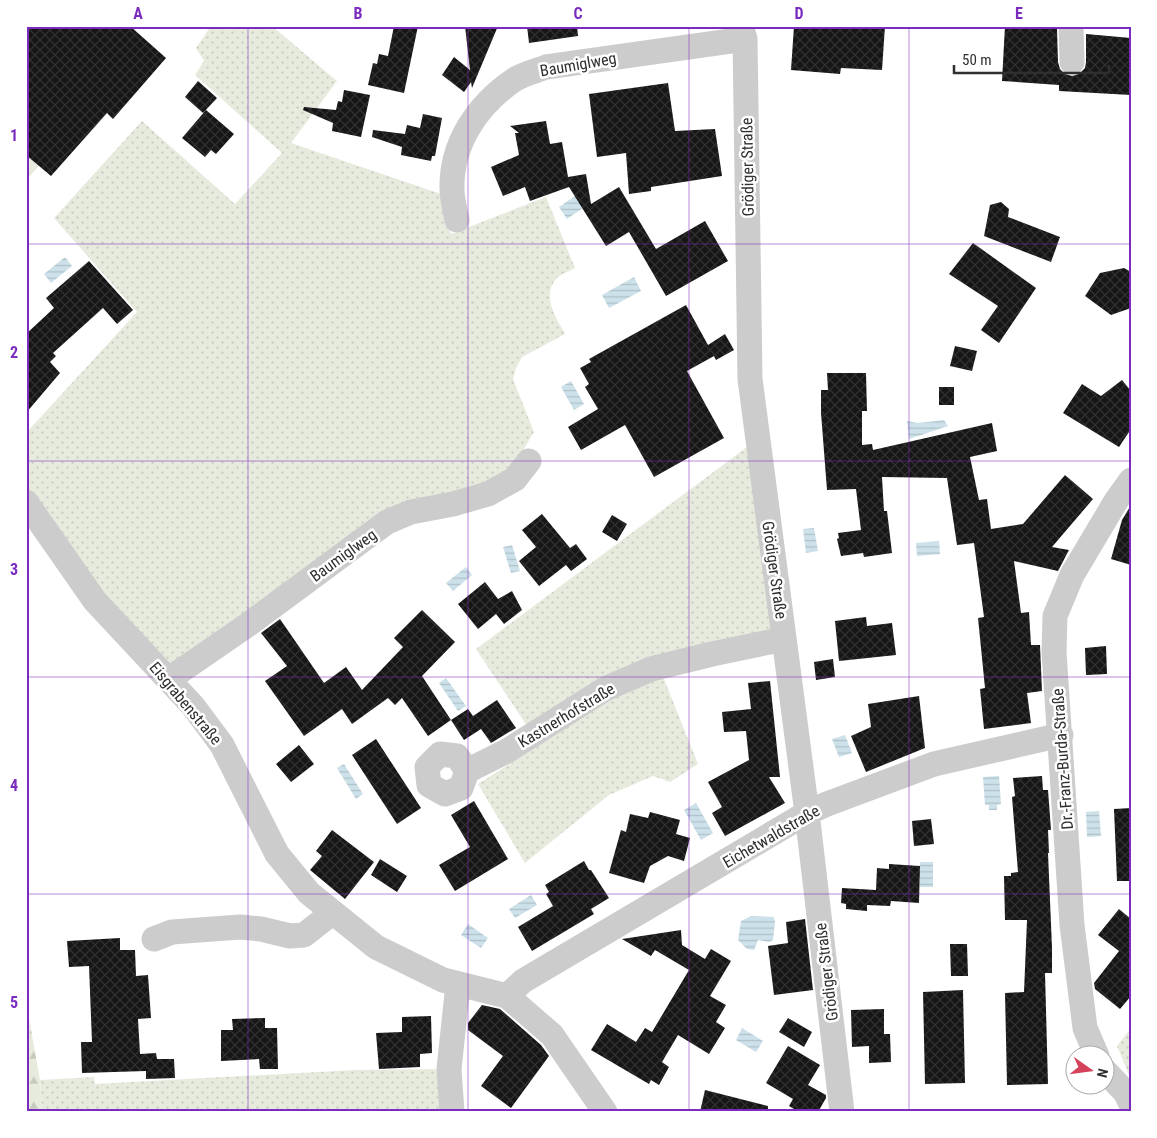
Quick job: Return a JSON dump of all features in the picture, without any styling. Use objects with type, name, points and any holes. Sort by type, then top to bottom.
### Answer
[{"type":"street","points":[[1071,26],[1072,62]]},
{"type":"street","name":"Baumiglweg","points":[[456,220],[452,190],[454,165],[460,141],[483,105],[515,79],[546,68],[743,32]]},
{"type":"street","name":"Grödiger Straße","points":[[743,32],[750,379],[807,813],[842,1112]]},
{"type":"street","name":"Baumiglweg","points":[[169,679],[249,624],[387,522],[411,512],[453,504],[488,494],[515,479],[529,461]]},
{"type":"street","name":"Dr.-Franz-Burda-Straße","points":[[1093,1046],[1085,1028],[1072,925],[1061,735],[1054,652],[1055,616],[1072,574],[1116,501],[1131,480]]},
{"type":"street","name":"Eisgrabenstraße","points":[[26,502],[95,601],[193,706],[222,745],[278,854],[309,893],[376,947],[443,980],[507,996],[552,1035],[605,1112]]},
{"type":"street","name":"Kastnerhofstraße","points":[[467,771],[507,752],[604,689],[651,669],[784,639]]},
{"type":"street","name":"Eichetwaldstraße","points":[[507,996],[522,981],[807,813],[934,764],[1061,735]]},
{"type":"street","points":[[154,939],[172,932],[240,927],[261,928],[290,936],[304,934],[332,913]]},
{"type":"street","points":[[452,1112],[450,1069],[458,984]]},
{"type":"street","points":[[1114,1080],[1125,1092],[1131,1104]]},
{"type":"green space","points":[[211,26],[272,26],[337,81],[291,143],[444,195],[451,234],[546,197],[575,268],[557,278],[550,292],[554,314],[565,334],[522,357],[516,368],[513,379],[534,432],[509,473],[482,487],[396,510],[185,660],[169,663],[100,598],[26,487],[26,433],[137,312],[54,218],[142,121],[235,204],[282,153],[195,75],[204,61],[196,48]]},
{"type":"green space","points":[[26,155],[39,166],[26,180]]},
{"type":"green space","points":[[751,444],[777,631],[662,674],[698,764],[670,782],[653,776],[609,795],[525,863],[478,784],[538,746],[531,732],[476,649]]},
{"type":"green space","points":[[26,1001],[40,1080],[42,1112],[26,1112]]},
{"type":"green space","points":[[1131,1028],[1131,1080],[1117,1046]]},
{"type":"green space","points":[[445,1069],[446,1112],[42,1112],[40,1080],[94,1077],[95,1084],[356,1070]]},
{"type":"water","points":[[578,194],[586,206],[567,219],[559,207]]},
{"type":"water","points":[[65,257],[72,266],[51,283],[44,274]]},
{"type":"water","points":[[634,277],[641,291],[609,308],[602,295]]},
{"type":"water","points":[[571,381],[584,404],[574,410],[561,387]]},
{"type":"water","points":[[944,420],[948,426],[909,439],[907,421],[918,423]]},
{"type":"water","points":[[814,528],[818,551],[806,553],[803,529]]},
{"type":"water","points":[[939,541],[940,554],[917,556],[916,543]]},
{"type":"water","points":[[512,545],[520,571],[511,573],[503,547]]},
{"type":"water","points":[[466,567],[472,575],[453,591],[446,583]]},
{"type":"water","points":[[446,678],[466,706],[458,711],[439,683]]},
{"type":"water","points":[[845,735],[852,753],[839,757],[832,739]]},
{"type":"water","points":[[344,764],[363,794],[356,799],[337,768]]},
{"type":"water","points":[[999,776],[1001,804],[997,805],[997,810],[989,810],[989,805],[985,805],[983,777]]},
{"type":"water","points":[[696,803],[713,833],[701,840],[684,810]]},
{"type":"water","points":[[1099,811],[1101,836],[1087,837],[1086,812]]},
{"type":"water","points":[[920,862],[933,862],[933,887],[920,887]]},
{"type":"water","points":[[531,895],[537,905],[515,918],[509,909]]},
{"type":"water","points":[[751,916],[774,917],[775,922],[773,940],[769,942],[758,940],[754,950],[747,949],[738,940],[741,921]]},
{"type":"water","points":[[468,924],[488,938],[481,948],[461,935]]},
{"type":"water","points":[[742,1028],[763,1041],[756,1052],[736,1040]]},
{"type":"building","points":[[26,26],[130,26],[166,58],[113,119],[107,113],[51,176],[26,155]]},
{"type":"building","points":[[394,26],[418,26],[404,93],[368,85],[373,63],[377,64],[379,54],[388,56]]},
{"type":"building","points":[[465,26],[498,26],[472,88],[471,82],[464,92],[442,75],[454,57],[470,70]]},
{"type":"building","points":[[527,26],[577,26],[578,36],[529,43]]},
{"type":"building","points":[[794,26],[885,26],[882,70],[841,68],[840,74],[791,70]]},
{"type":"building","points":[[1005,26],[1057,29],[1060,69],[1065,74],[1072,76],[1079,74],[1085,68],[1086,34],[1131,38],[1131,95],[1059,91],[1059,85],[1002,81]]},
{"type":"building","points":[[198,81],[217,98],[203,113],[185,97]]},
{"type":"building","points":[[668,83],[675,131],[715,129],[722,176],[651,187],[651,191],[629,194],[626,153],[597,157],[589,94]]},
{"type":"building","points":[[344,90],[370,95],[361,137],[332,131],[333,123],[303,110],[304,107],[336,110],[338,101],[342,102]]},
{"type":"building","points":[[206,110],[234,134],[216,154],[211,150],[205,157],[182,138]]},
{"type":"building","points":[[423,114],[442,118],[435,156],[432,156],[431,161],[401,155],[402,147],[372,137],[373,130],[405,134],[407,125],[420,128]]},
{"type":"building","points":[[546,121],[550,144],[562,142],[568,177],[586,174],[591,204],[619,187],[656,249],[705,221],[728,261],[666,296],[629,232],[606,246],[569,187],[530,201],[525,187],[503,196],[491,167],[519,155],[515,133],[519,133],[510,126]]},
{"type":"building","points":[[1001,202],[1009,209],[1008,217],[1060,237],[1051,262],[984,236],[990,205]]},
{"type":"building","points":[[973,243],[1036,288],[999,343],[981,330],[998,306],[949,274]]},
{"type":"building","points":[[89,261],[133,310],[117,324],[103,308],[53,353],[56,356],[50,362],[60,373],[26,413],[26,334],[54,308],[46,298]]},
{"type":"building","points":[[1124,268],[1131,272],[1131,308],[1111,315],[1085,296],[1100,273]]},
{"type":"building","points":[[686,305],[714,356],[687,371],[724,438],[654,477],[625,425],[581,450],[568,427],[598,409],[585,387],[589,384],[580,368],[591,362],[589,359]]},
{"type":"building","points":[[725,334],[734,350],[716,360],[708,345]]},
{"type":"building","points":[[955,346],[977,351],[972,371],[950,366]]},
{"type":"building","points":[[827,373],[866,373],[867,411],[862,411],[862,445],[872,444],[873,450],[992,423],[997,451],[970,457],[979,500],[987,499],[991,529],[1023,524],[1065,475],[1093,499],[1052,547],[1069,550],[1058,571],[1014,561],[1021,613],[1029,612],[1031,645],[1040,645],[1042,691],[1027,693],[1031,723],[984,729],[980,689],[985,688],[978,618],[984,617],[974,543],[957,545],[947,478],[882,477],[884,511],[887,511],[892,553],[864,557],[863,553],[841,556],[837,539],[839,538],[838,533],[861,530],[856,489],[827,490],[821,390],[828,390]]},
{"type":"building","points":[[1122,380],[1131,391],[1131,429],[1119,447],[1063,413],[1082,384],[1101,396]]},
{"type":"building","points":[[939,387],[954,387],[954,405],[939,405]]},
{"type":"building","points":[[1131,505],[1131,565],[1111,559],[1122,520]]},
{"type":"building","points":[[542,514],[570,548],[576,544],[587,559],[571,571],[566,565],[539,586],[519,561],[536,547],[522,530]]},
{"type":"building","points":[[612,515],[627,524],[617,541],[602,532]]},
{"type":"building","points":[[485,582],[498,599],[512,591],[522,610],[504,624],[496,614],[478,629],[458,604]]},
{"type":"building","points":[[422,610],[455,642],[422,676],[451,720],[428,736],[402,698],[395,705],[388,698],[352,724],[342,709],[304,736],[265,681],[287,666],[261,633],[280,619],[324,683],[346,667],[362,690],[403,647],[394,638]]},
{"type":"building","points":[[866,617],[867,626],[892,623],[896,655],[839,661],[835,621]]},
{"type":"building","points":[[1106,646],[1107,674],[1086,675],[1085,648]]},
{"type":"building","points":[[833,659],[835,677],[816,680],[814,662]]},
{"type":"building","points":[[770,681],[780,777],[769,777],[785,803],[725,836],[712,813],[722,807],[708,782],[749,760],[746,731],[724,732],[722,712],[751,709],[748,683]]},
{"type":"building","points":[[919,696],[925,748],[866,772],[851,736],[871,727],[868,704]]},
{"type":"building","points":[[497,700],[516,728],[491,743],[481,729],[464,740],[451,720],[468,709],[473,716]]},
{"type":"building","points":[[376,739],[421,808],[397,824],[352,755]]},
{"type":"building","points":[[299,745],[314,764],[291,782],[276,764]]},
{"type":"building","points":[[1042,776],[1043,790],[1048,790],[1051,830],[1048,830],[1048,853],[1052,973],[1045,973],[1048,1084],[1007,1085],[1005,993],[1024,992],[1027,920],[1005,920],[1004,876],[1011,876],[1011,873],[1018,872],[1012,797],[1015,796],[1013,778]]},
{"type":"building","points":[[474,801],[508,859],[455,891],[439,865],[470,847],[451,815]]},
{"type":"building","points":[[1131,808],[1131,881],[1117,881],[1114,809]]},
{"type":"building","points":[[650,812],[680,820],[676,834],[690,838],[684,861],[668,856],[650,866],[644,883],[609,873],[621,830],[626,832],[630,814],[648,818]]},
{"type":"building","points":[[931,819],[934,844],[914,846],[912,821]]},
{"type":"building","points":[[332,830],[374,862],[345,899],[310,870],[322,856],[316,851]]},
{"type":"building","points":[[380,859],[407,876],[397,892],[371,875]]},
{"type":"building","points":[[584,861],[609,898],[591,909],[594,914],[532,951],[518,927],[553,906],[546,894],[549,892],[545,885]]},
{"type":"building","points":[[889,864],[920,866],[919,903],[891,901],[890,906],[867,905],[867,911],[846,909],[846,904],[841,903],[842,888],[876,890],[877,868],[889,869]]},
{"type":"building","points":[[1119,909],[1131,919],[1131,996],[1120,1009],[1095,989],[1094,983],[1119,951],[1098,935]]},
{"type":"building","points":[[805,919],[813,990],[774,995],[768,946],[788,943],[786,922]]},
{"type":"building","points":[[681,930],[682,945],[705,959],[711,949],[731,961],[710,996],[726,1005],[716,1022],[725,1028],[709,1054],[678,1035],[662,1062],[669,1067],[659,1085],[651,1080],[649,1084],[591,1050],[607,1024],[636,1042],[645,1028],[652,1032],[689,970],[655,950],[651,956],[622,939]]},
{"type":"building","points":[[120,938],[120,950],[135,950],[136,976],[148,975],[151,1018],[138,1019],[140,1054],[156,1053],[157,1059],[174,1059],[175,1078],[146,1079],[146,1071],[82,1073],[81,1042],[92,1042],[89,966],[69,967],[67,941]]},
{"type":"building","points":[[950,944],[967,944],[968,976],[951,976]]},
{"type":"building","points":[[963,990],[965,1083],[925,1084],[923,992]]},
{"type":"building","points":[[482,1005],[500,1009],[541,1045],[549,1056],[511,1108],[481,1086],[503,1056],[468,1030],[468,1023]]},
{"type":"building","points":[[884,1009],[884,1034],[890,1034],[891,1062],[869,1063],[869,1046],[852,1047],[851,1010]]},
{"type":"building","points":[[431,1016],[432,1053],[420,1054],[420,1067],[379,1069],[376,1033],[402,1032],[402,1017]]},
{"type":"building","points":[[265,1018],[265,1028],[277,1028],[278,1069],[260,1069],[259,1059],[221,1061],[221,1030],[233,1030],[232,1019]]},
{"type":"building","points":[[788,1018],[812,1032],[804,1047],[779,1032]]},
{"type":"building","points":[[788,1046],[820,1065],[808,1085],[826,1095],[818,1112],[799,1112],[789,1106],[793,1099],[766,1083]]},
{"type":"building","points":[[705,1090],[768,1106],[768,1112],[700,1112]]}]
